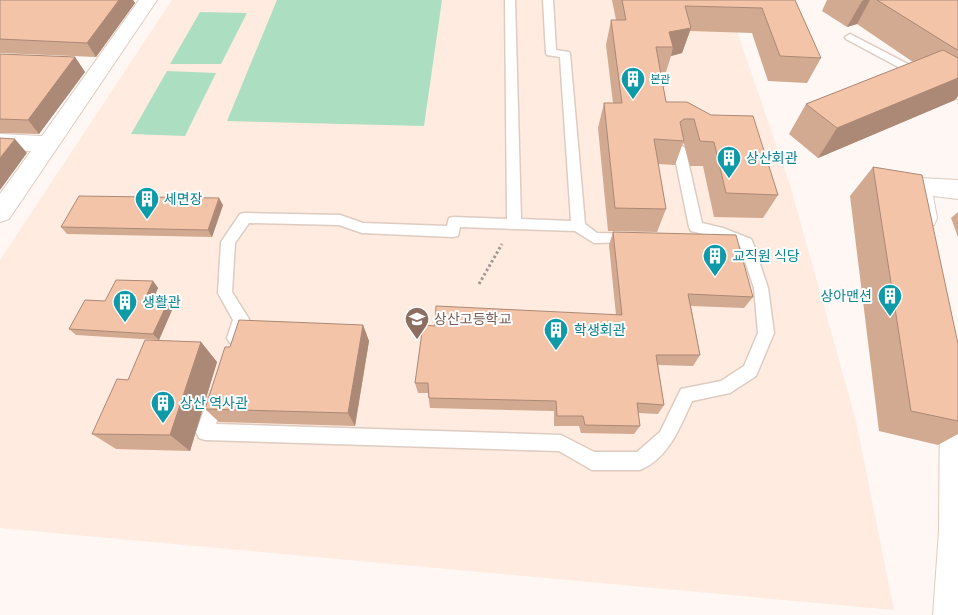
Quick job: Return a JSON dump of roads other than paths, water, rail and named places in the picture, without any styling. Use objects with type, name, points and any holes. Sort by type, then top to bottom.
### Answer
[{"type":"street","points":[[0,213],[48,144],[94,65],[148,0]]},
{"type":"street","points":[[0,142],[48,144]]},
{"type":"street","points":[[931,244],[919,188],[955,188],[958,190]]},
{"type":"street","points":[[952,615],[956,531],[956,376]]},
{"type":"lane","points":[[508,224],[510,0]]},
{"type":"lane","points":[[548,0],[551,53],[564,54],[578,226]]},
{"type":"lane","points":[[850,37],[958,95]]},
{"type":"lane","points":[[220,385],[205,432],[561,443],[592,461],[640,461],[666,438],[687,394],[724,388],[750,371],[766,333],[762,288],[746,243],[718,232],[691,229],[679,148]]},
{"type":"lane","points":[[229,357],[241,319],[225,293],[228,242],[245,218],[340,220],[362,228],[453,232],[454,222],[578,226],[594,238],[641,239]]},
{"type":"place","name":"본관","points":[[633,100]]},
{"type":"place","name":"상산회관","points":[[729,179]]},
{"type":"place","name":"세면장","points":[[147,220]]},
{"type":"place","name":"교직원 식당","points":[[715,277]]},
{"type":"place","name":"상아맨션","points":[[890,317]]},
{"type":"place","name":"생활관","points":[[125,323]]},
{"type":"place","name":"상산고등학교","points":[[417,340]]},
{"type":"place","name":"학생회관","points":[[556,351]]},
{"type":"place","name":"상산 역사관","points":[[163,424]]}]
